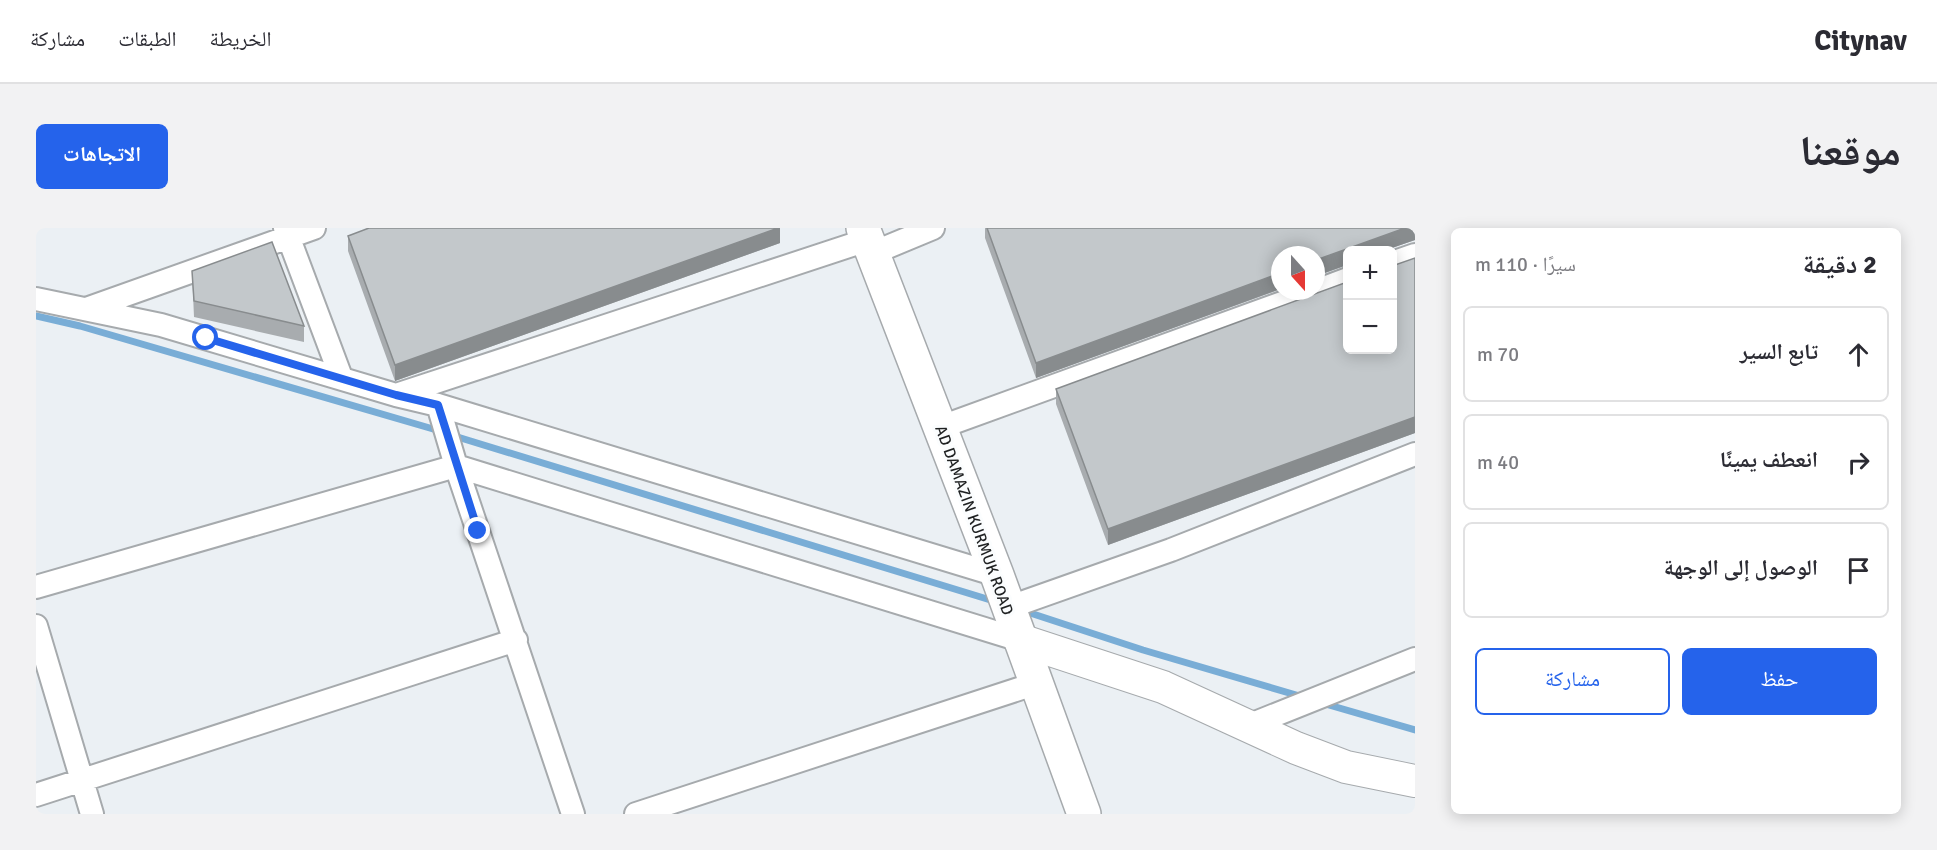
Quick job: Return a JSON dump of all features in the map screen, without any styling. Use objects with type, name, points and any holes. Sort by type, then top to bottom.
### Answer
[{"type":"highway","name":"AD DAMAZIN KURMUK ROAD","points":[[868,240],[997,575],[1007,608],[1037,683],[1084,814]]},
{"type":"street","points":[[86,309],[287,232],[314,228]]},
{"type":"street","points":[[396,395],[868,240],[933,228]]},
{"type":"street","points":[[287,232],[341,377]]},
{"type":"street","points":[[1397,261],[1415,255]]},
{"type":"street","points":[[1325,288],[1343,281]]},
{"type":"street","points":[[36,299],[160,325],[396,395],[438,405],[997,575]]},
{"type":"street","points":[[941,427],[1291,300]]},
{"type":"street","points":[[438,405],[456,466],[573,814]]},
{"type":"street","points":[[1007,608],[1160,554],[1415,454]]},
{"type":"street","points":[[36,587],[456,466],[1020,640],[1163,687],[1296,748],[1346,767],[1415,781]]},
{"type":"street","points":[[36,626],[92,814]]},
{"type":"street","points":[[36,795],[516,640]]},
{"type":"street","points":[[1250,725],[1415,658]]},
{"type":"street","points":[[636,814],[1037,683]]},
{"type":"building","points":[[369,228],[778,228],[395,365],[348,236]]},
{"type":"building","points":[[987,228],[1405,228],[1355,246],[1343,246],[1343,250],[1325,257],[1325,246],[1271,246],[1271,276],[1036,363]]},
{"type":"building","points":[[272,242],[304,326],[194,301],[192,271]]},
{"type":"building","points":[[1415,258],[1415,417],[1108,529],[1056,389],[1298,300],[1325,300],[1325,290],[1343,283],[1343,354],[1397,354],[1397,264]]},
{"type":"waterway","points":[[36,316],[80,326],[440,431]]},
{"type":"waterway","points":[[451,435],[997,602]]},
{"type":"waterway","points":[[1021,610],[1143,650],[1303,697]]},
{"type":"waterway","points":[[1322,703],[1415,730]]},
{"type":"route","points":[[206,338],[396,395],[438,405],[478,531]]}]
